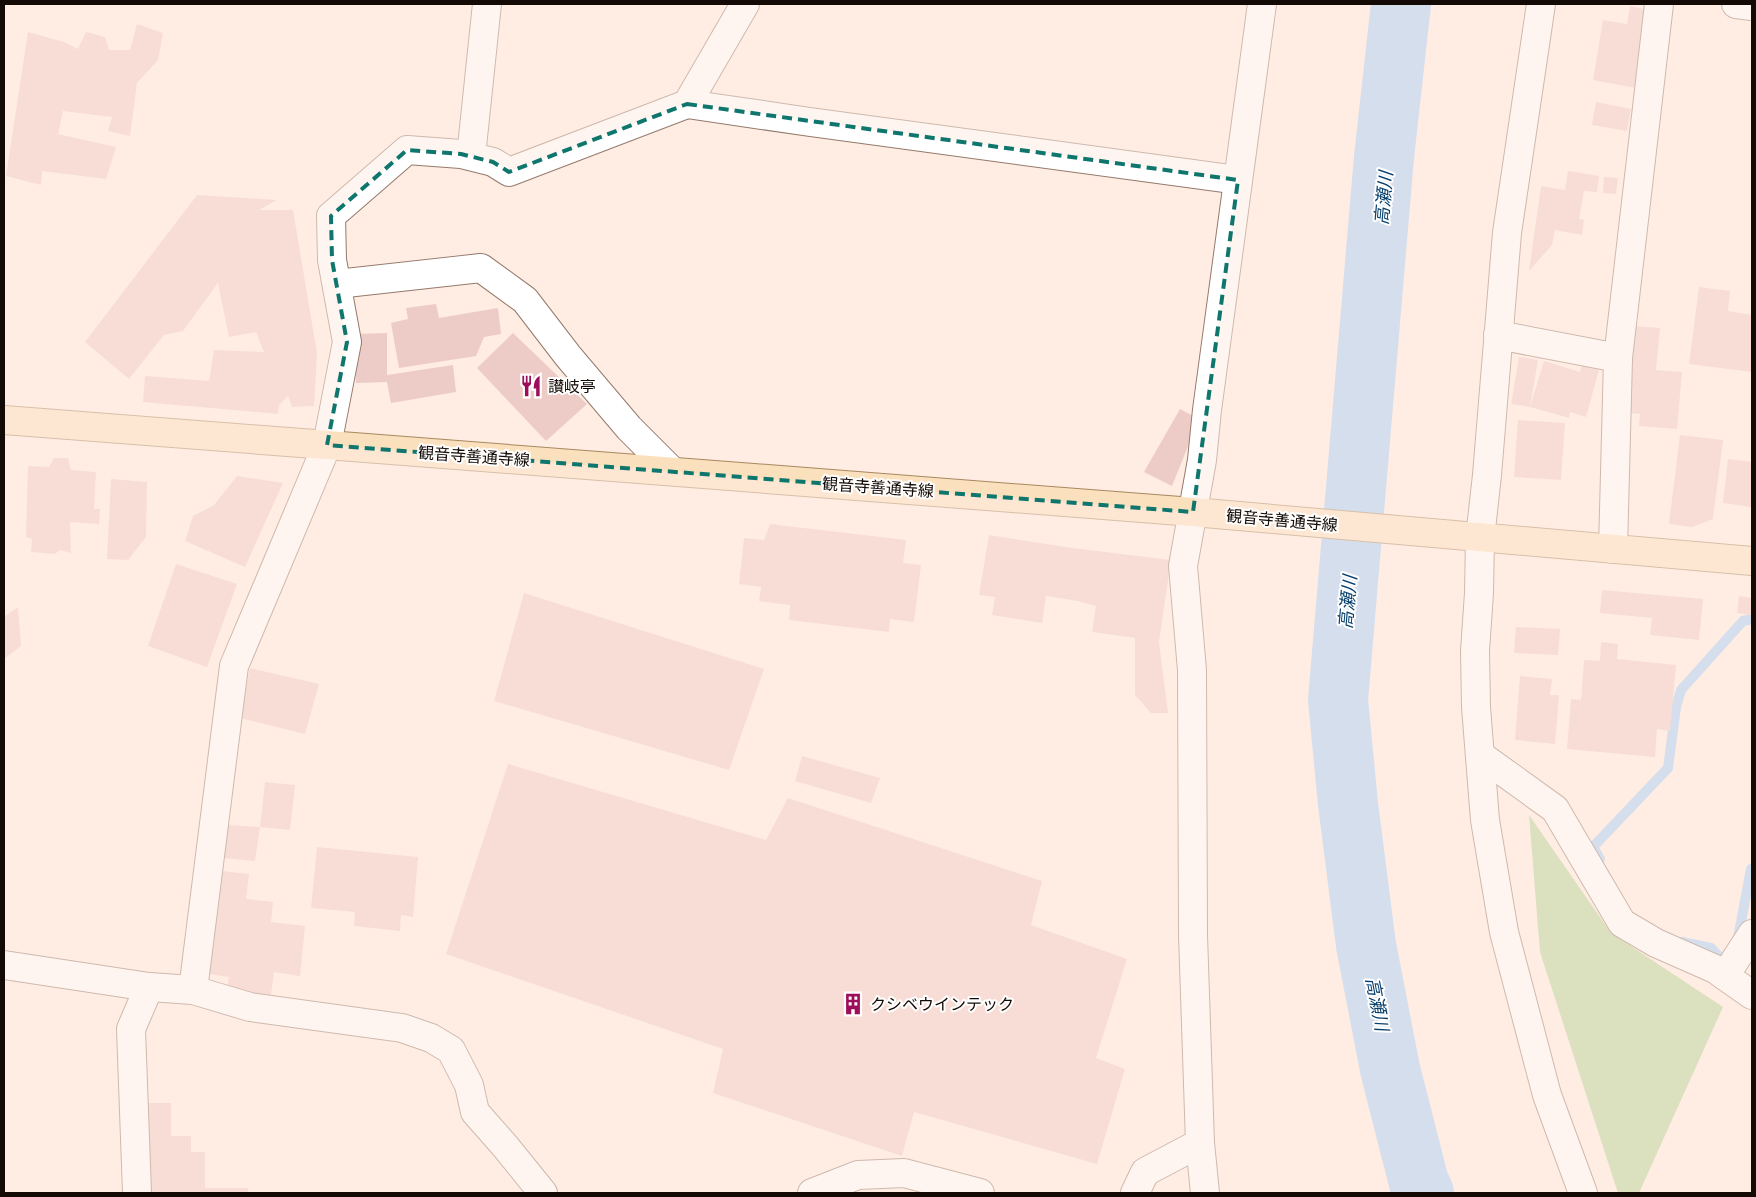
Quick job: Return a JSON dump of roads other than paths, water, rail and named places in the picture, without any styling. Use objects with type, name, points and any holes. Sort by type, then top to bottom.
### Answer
[{"type":"main road","name":"観音寺善通寺線","points":[[4,420],[1204,513],[1752,561]]},
{"type":"street","points":[[471,156],[487,4]]},
{"type":"street","points":[[687,104],[746,4]]},
{"type":"street","points":[[1205,1193],[1200,1143],[1192,935],[1192,670],[1183,566],[1204,513],[1202,460],[1207,410],[1262,4]]},
{"type":"street","points":[[1541,4],[1507,233],[1480,538],[1475,651],[1476,707],[1485,820],[1504,932],[1547,1094],[1583,1193]]},
{"type":"street","points":[[1613,549],[1618,358],[1660,4]]},
{"type":"street","points":[[1736,4],[1752,6]]},
{"type":"street","points":[[193,990],[234,666],[327,445],[347,342],[332,260],[331,216],[407,150],[462,154],[493,162],[508,172],[687,104],[1238,180]]},
{"type":"street","points":[[337,284],[481,268],[526,300],[568,356],[629,428],[672,471]]},
{"type":"street","points":[[1498,334],[1618,358]]},
{"type":"street","points":[[1480,754],[1555,809],[1622,923],[1656,943],[1714,969],[1752,996]]},
{"type":"street","points":[[1725,976],[1752,934]]},
{"type":"street","points":[[4,964],[149,986],[193,990],[250,1007],[402,1028],[431,1038],[451,1050],[470,1085],[475,1112],[506,1146],[543,1193]]},
{"type":"street","points":[[137,1193],[131,1029],[149,986]]},
{"type":"street","points":[[1135,1193],[1146,1172],[1200,1143]]},
{"type":"street","points":[[812,1193],[858,1175],[904,1173],[980,1193]]},
{"type":"waterway","name":"高瀬川","points":[[1401,4],[1384,157],[1338,700],[1348,804],[1366,945],[1390,1069],[1419,1183],[1424,1193]]},
{"type":"waterway","points":[[1600,859],[1593,847],[1668,768],[1676,707],[1681,690],[1743,621],[1752,619]]},
{"type":"waterway","points":[[1738,938],[1751,869]]},
{"type":"waterway","points":[[1682,942],[1711,948],[1722,960],[1727,954]]},
{"type":"place","name":"讃岐亭","points":[[531,386]]},
{"type":"place","name":"クシベウインテック","points":[[853,1004]]}]
